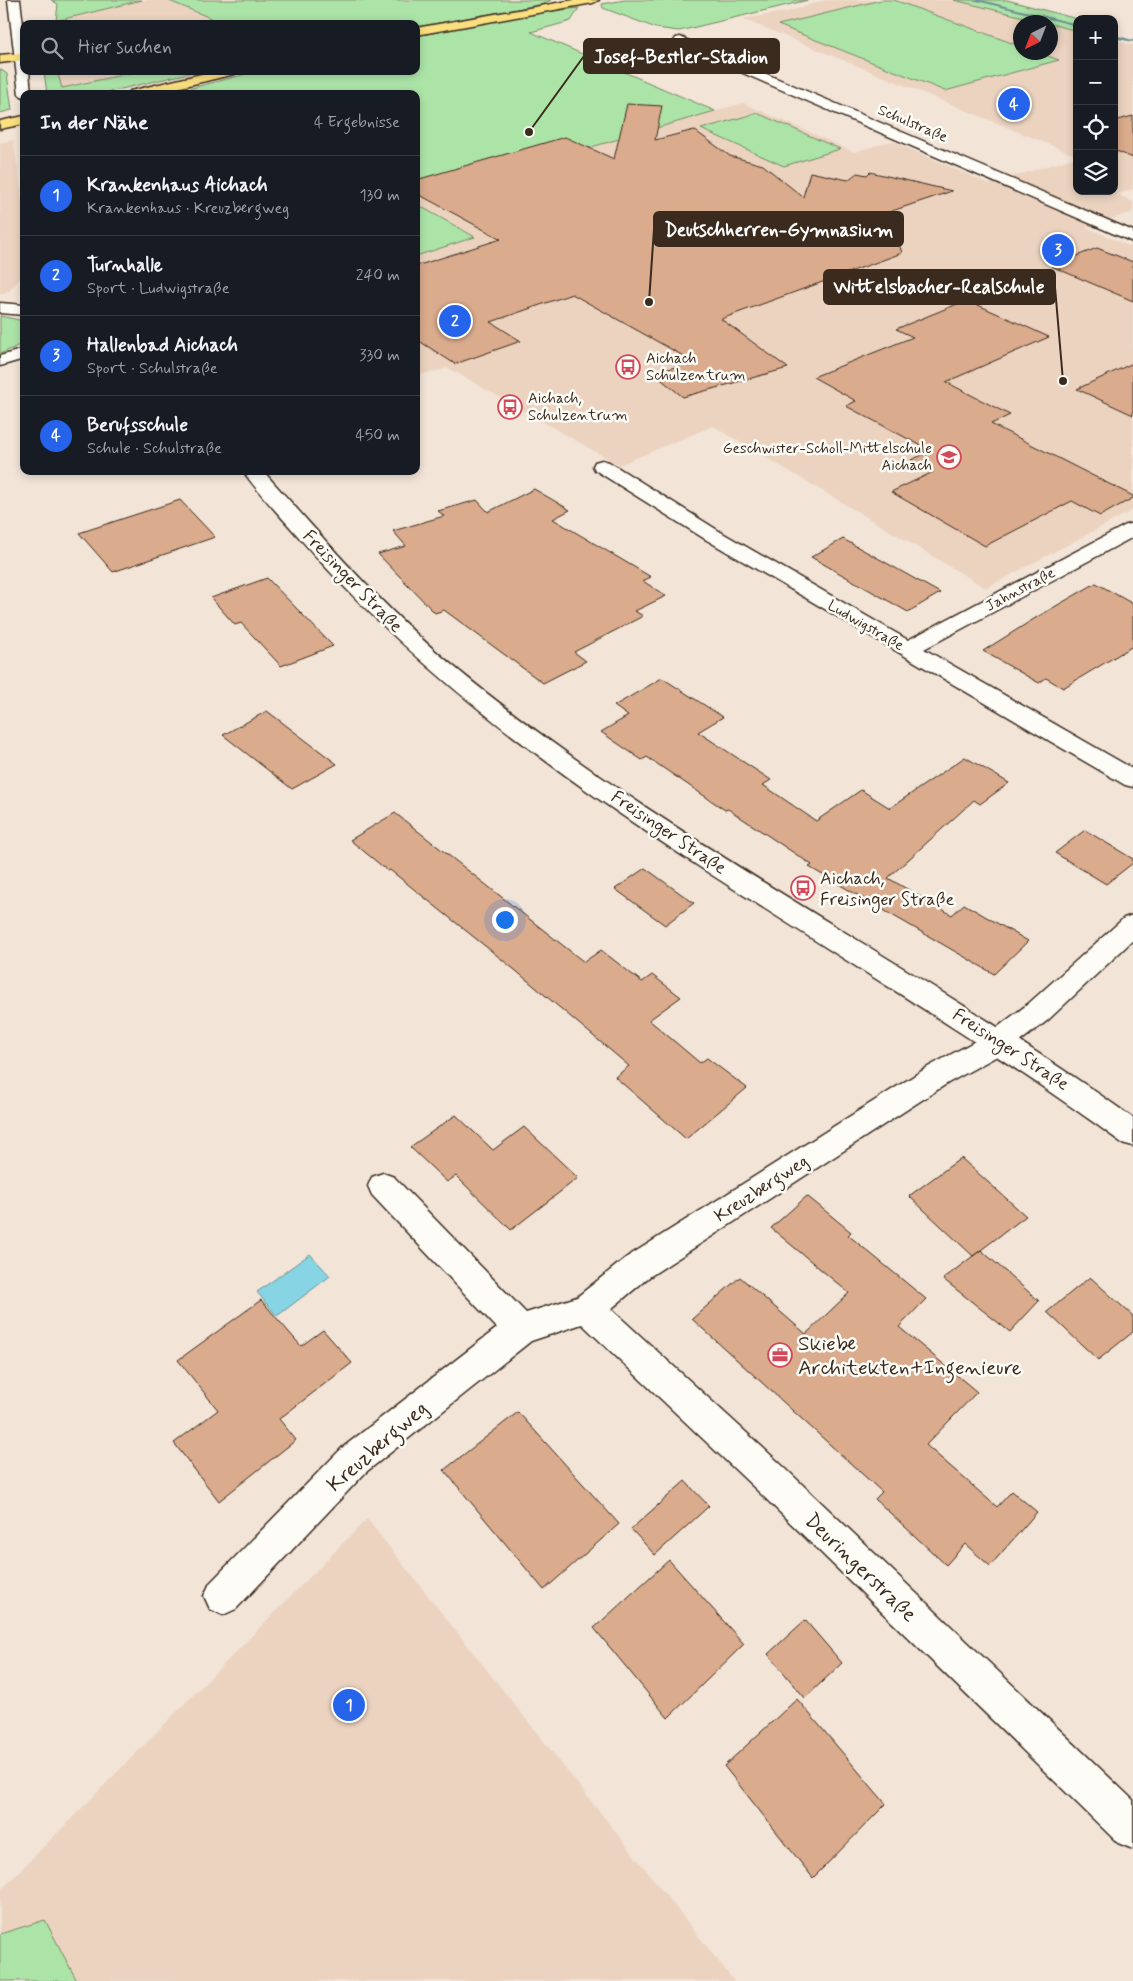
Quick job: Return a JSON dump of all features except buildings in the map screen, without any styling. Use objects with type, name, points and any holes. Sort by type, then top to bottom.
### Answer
[{"type":"highway","points":[[420,31],[593,0]]},
{"type":"highway","points":[[0,59],[20,57]]},
{"type":"highway","points":[[152,90],[214,75]]},
{"type":"highway","points":[[0,125],[20,121]]},
{"type":"street","points":[[14,0],[20,49]]},
{"type":"street","name":"Schulstraße","points":[[680,41],[1133,237]]},
{"type":"street","points":[[23,75],[25,90]]},
{"type":"street","points":[[0,308],[20,309]]},
{"type":"street","points":[[0,361],[20,355]]},
{"type":"street","name":"Ludwigstraße","points":[[602,466],[712,535],[1133,779]]},
{"type":"street","name":"Freisinger Straße","points":[[255,475],[319,549],[371,604],[421,651],[496,712],[643,817],[781,906],[1000,1041],[1079,1094],[1133,1134]]},
{"type":"street","name":"Jahnstraße","points":[[907,649],[1133,529]]},
{"type":"street","name":"Kreuzbergweg","points":[[223,1596],[354,1460],[520,1330],[587,1308],[638,1267],[938,1075],[1000,1041],[1038,1012],[1133,925]]},
{"type":"street","points":[[383,1186],[520,1330]]},
{"type":"street","name":"Deuringerstraße","points":[[587,1308],[773,1481],[1133,1828]]},
{"type":"shaded area","points":[[142,0],[167,0],[215,20],[60,20]]},
{"type":"shaded area","points":[[825,0],[954,0],[1015,15],[1013,15],[1013,60],[1058,60],[1058,26],[1073,30],[1073,154],[743,19],[790,11]]},
{"type":"shaded area","points":[[1118,41],[1133,45],[1133,189],[1118,194]]},
{"type":"shaded area","points":[[58,75],[122,75],[62,88]]},
{"type":"shaded area","points":[[743,103],[854,152],[892,141],[989,184],[1073,158],[1073,195],[1118,194],[1133,202],[1133,212],[1086,227],[1133,248],[1133,510],[986,588],[713,426],[619,465],[448,368],[420,375],[420,255],[475,237],[420,206],[420,197]]},
{"type":"shaded area","points":[[13,140],[20,185],[20,279],[9,291],[0,294],[0,143]]},
{"type":"shaded area","points":[[367,1519],[734,1981],[0,1981],[0,1891]]},
{"type":"green space","points":[[51,0],[142,0],[56,20],[58,4]]},
{"type":"green space","points":[[167,0],[551,0],[544,4],[420,26],[420,20],[215,20]]},
{"type":"green space","points":[[625,0],[808,0],[679,31],[656,28],[603,8],[602,4]]},
{"type":"green space","points":[[881,0],[894,0],[1013,43],[1013,60],[1059,60],[945,91],[778,25]]},
{"type":"green space","points":[[954,0],[1007,0],[1073,18],[1073,30],[1058,26],[1058,15],[1015,15]]},
{"type":"green space","points":[[579,8],[571,21],[531,32],[715,111],[420,197],[420,90],[184,90],[242,75],[420,75],[420,35],[545,12]]},
{"type":"green space","points":[[0,69],[7,74],[12,110],[0,113]]},
{"type":"green space","points":[[45,75],[58,75],[62,88],[122,75],[181,75],[117,90],[46,90]]},
{"type":"green space","points":[[757,113],[840,149],[784,166],[701,129]]},
{"type":"green space","points":[[420,206],[475,237],[420,255]]},
{"type":"green space","points":[[0,316],[20,320],[20,345],[0,354]]},
{"type":"green space","points":[[45,1920],[77,1981],[0,1981],[0,1934]]},
{"type":"water","points":[[310,1254],[330,1276],[277,1316],[257,1292]]},
{"type":"waterway","points":[[975,0],[1073,24]]},
{"type":"waterway","points":[[1118,37],[1133,41]]},
{"type":"place","name":"Berufsschule","points":[[1014,104]]},
{"type":"place","name":"Josef-Bestler-Stadion","points":[[529,132]]},
{"type":"place","name":"Hallenbad Aichach","points":[[1058,250]]},
{"type":"place","name":"Deutschherren-Gymnasium","points":[[649,302]]},
{"type":"place","name":"Turnhalle","points":[[455,321]]},
{"type":"place","name":"Aichach Schulzentrum","points":[[628,367]]},
{"type":"place","name":"Wittelsbacher-Realschule","points":[[1063,381]]},
{"type":"place","name":"Aichach, Schulzentrum","points":[[510,407]]},
{"type":"place","name":"Geschwister-Scholl-Mittelschule Aichach","points":[[949,457]]},
{"type":"place","name":"Aichach, Freisinger Straße","points":[[803,888]]},
{"type":"place","name":"Skiebe Architekten+Ingenieure","points":[[780,1355]]},
{"type":"place","name":"Krankenhaus Aichach","points":[[349,1705]]}]
